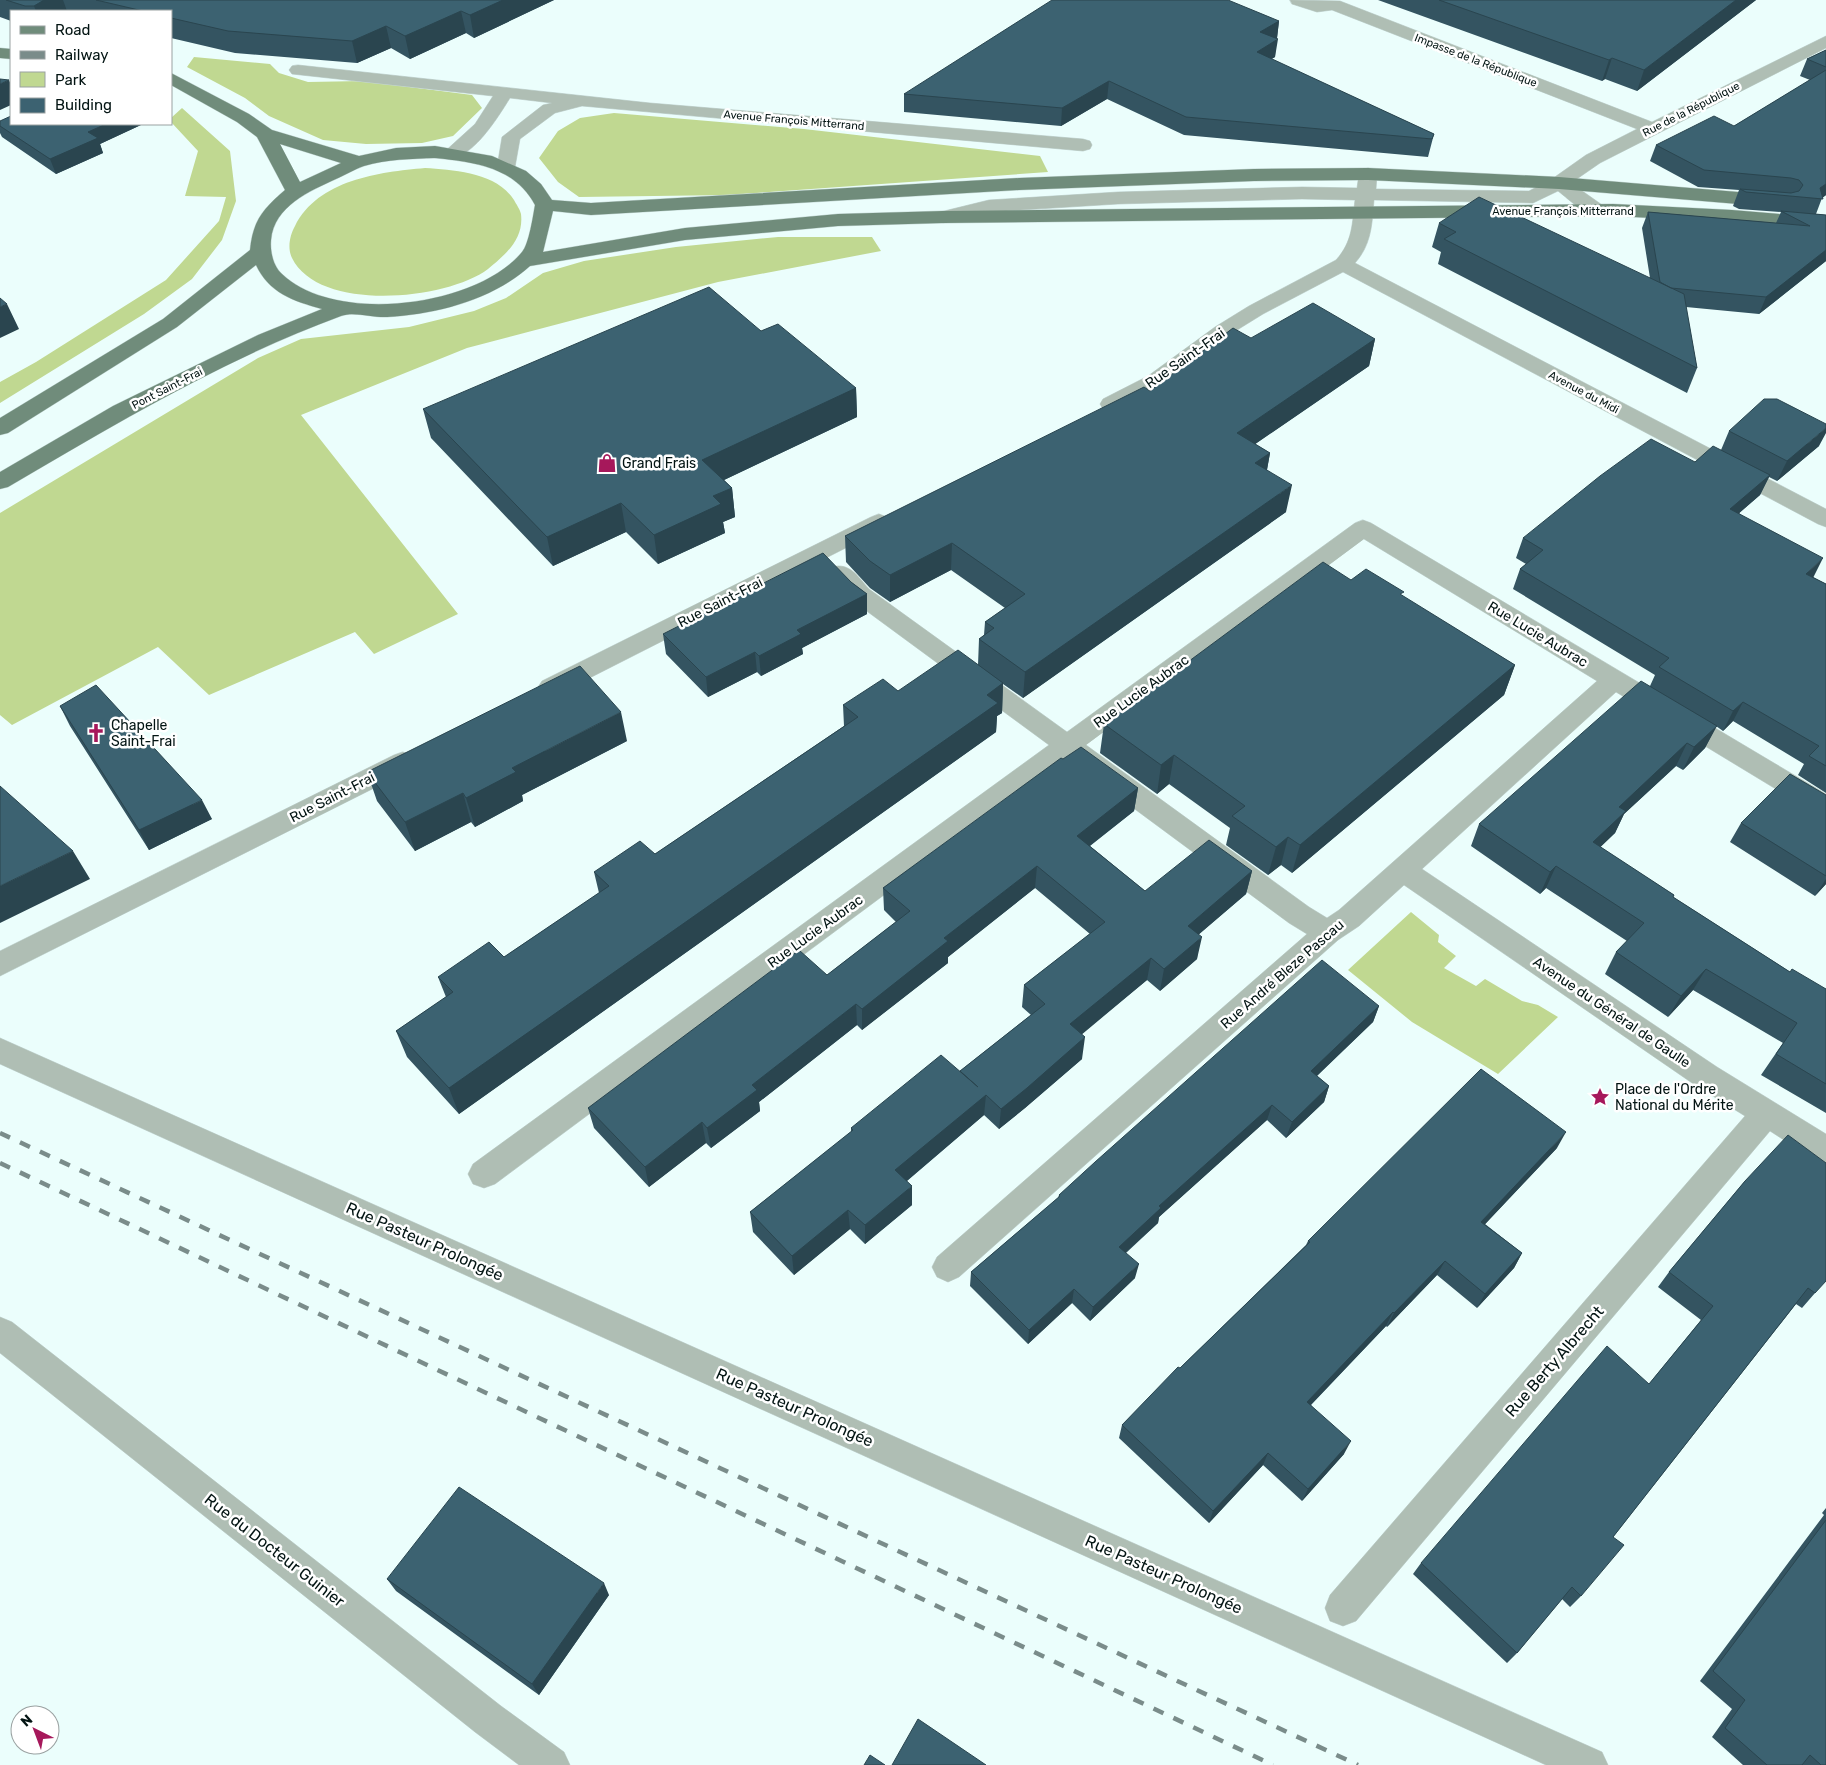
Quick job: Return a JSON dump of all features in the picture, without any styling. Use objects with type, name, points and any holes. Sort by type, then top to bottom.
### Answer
[{"type":"main road","points":[[172,79],[208,97],[265,134],[358,162]]},
{"type":"main road","points":[[265,134],[295,191]]},
{"type":"main road","points":[[435,152],[451,154],[472,156],[506,167],[532,184],[545,205],[533,253],[508,276],[472,294],[431,306],[386,311],[342,308],[301,296],[272,277],[260,252],[262,230],[274,210],[295,191],[358,162],[396,154],[435,152]]},
{"type":"main road","name":"Avenue François Mitterrand","points":[[545,205],[591,209],[1019,184],[1254,175],[1368,174],[1559,184],[1788,202]]},
{"type":"main road","name":"Avenue François Mitterrand","points":[[524,261],[686,234],[838,220],[943,217],[1270,215],[1364,205],[1732,216],[1826,224]]},
{"type":"main road","points":[[0,428],[170,323],[260,252]]},
{"type":"main road","name":"Pont Saint-Frai","points":[[0,482],[121,411],[265,339],[342,308]]},
{"type":"street","name":"Impasse de la République","points":[[1298,0],[1316,7],[1334,5],[1652,128]]},
{"type":"street","name":"Rue de la République","points":[[943,217],[989,206],[1118,198],[1294,193],[1364,205],[1533,197],[1559,184],[1593,159],[1826,41]]},
{"type":"street","name":"Avenue François Mitterrand","points":[[298,70],[589,101],[1083,145]]},
{"type":"street","points":[[451,154],[482,128],[506,92]]},
{"type":"street","points":[[506,167],[511,136],[549,108],[589,101]]},
{"type":"street","name":"Rue Saint-Frai","points":[[1088,416],[1156,381],[1222,331],[1256,310],[1343,264],[1355,251],[1360,239],[1368,174]]},
{"type":"street","points":[[1559,184],[1598,211]]},
{"type":"street","name":"Avenue du Midi","points":[[1343,264],[1826,519]]},
{"type":"street","name":"Rue Saint-Frai","points":[[532,696],[898,512]]},
{"type":"street","name":"Rue Lucie Aubrac","points":[[484,1174],[1364,528],[1826,807]]},
{"type":"street","points":[[820,552],[861,595],[1299,915],[1328,932]]},
{"type":"street","name":"Rue André Bleze Pascau","points":[[948,1267],[1328,932],[1348,918],[1614,680]]},
{"type":"street","name":"Rue Saint-Frai","points":[[0,964],[426,750]]},
{"type":"street","name":"Avenue du Général de Gaulle","points":[[1402,870],[1706,1076],[1826,1150]]},
{"type":"street","name":"Rue Pasteur Prolongée","points":[[0,1050],[1590,1765]]},
{"type":"street","name":"Rue Berty Albrecht","points":[[1343,1608],[1766,1114]]},
{"type":"street","name":"Rue du Docteur Guinier","points":[[0,1333],[488,1718],[551,1765]]},
{"type":"green space","points":[[194,57],[270,64],[279,73],[308,82],[363,81],[472,95],[482,108],[453,136],[422,143],[366,144],[323,140],[269,116],[245,98],[187,67]]},
{"type":"green space","points":[[182,108],[230,151],[236,201],[222,240],[192,279],[144,314],[0,403],[0,382],[36,362],[166,280],[219,221],[226,197],[185,196],[198,151],[172,123],[172,117]]},
{"type":"green space","points":[[614,113],[804,129],[1040,156],[1048,172],[729,195],[579,197],[558,182],[539,158],[558,131],[580,118]]},
{"type":"green space","points":[[425,168],[474,174],[486,178],[497,183],[514,200],[521,214],[520,231],[517,238],[501,258],[488,269],[469,280],[415,294],[385,296],[355,294],[328,287],[306,276],[292,258],[289,246],[293,230],[305,210],[334,188],[351,181],[389,172]]},
{"type":"green space","points":[[778,237],[872,237],[881,251],[718,282],[467,348],[301,415],[458,614],[374,654],[355,632],[209,695],[158,647],[12,725],[0,715],[0,513],[258,358],[301,339],[409,327],[474,311],[506,298],[543,273],[584,261],[676,247]]},
{"type":"green space","points":[[1411,912],[1439,935],[1438,942],[1456,956],[1444,968],[1476,986],[1485,979],[1522,1001],[1538,1005],[1558,1017],[1498,1074],[1412,1022],[1348,970]]},
{"type":"building","points":[[6,0],[44,0],[34,6],[25,6]]},
{"type":"building","points":[[96,0],[503,0],[470,15],[461,11],[405,36],[386,26],[352,41],[228,31],[172,18],[172,10],[139,10]]},
{"type":"building","points":[[1052,0],[1228,0],[1279,21],[1260,32],[1278,39],[1257,52],[1434,134],[1432,139],[1186,117],[1109,81],[1062,108],[904,94]]},
{"type":"building","points":[[1439,0],[1736,0],[1644,70],[1612,58],[1609,60]]},
{"type":"building","points":[[1826,50],[1826,67],[1807,59]]},
{"type":"building","points":[[1826,70],[1826,184],[1820,188],[1823,199],[1746,192],[1740,189],[1791,193],[1799,191],[1803,185],[1799,180],[1791,178],[1704,170],[1656,145],[1714,116],[1734,126]]},
{"type":"building","points":[[0,79],[9,80],[0,84]]},
{"type":"building","points":[[10,116],[10,125],[104,125],[88,132],[98,138],[50,159],[0,126],[0,121]]},
{"type":"building","points":[[1479,197],[1684,294],[1697,368],[1444,239],[1456,232],[1439,223]]},
{"type":"building","points":[[1781,211],[1826,215],[1826,250],[1766,297],[1671,288],[1660,282],[1648,212],[1810,226]]},
{"type":"building","name":"Grand Frais","points":[[709,287],[761,331],[778,324],[856,388],[702,460],[732,488],[713,496],[721,504],[654,535],[621,503],[547,537],[423,409]]},
{"type":"building","points":[[0,298],[7,304],[0,307]]},
{"type":"building","points":[[1313,303],[1375,339],[1237,433],[1270,453],[1255,463],[1292,485],[1025,672],[979,639],[994,628],[985,622],[1025,594],[952,543],[890,575],[870,561],[845,536],[1144,387],[1150,391],[1233,328],[1251,338]]},
{"type":"building","points":[[1764,399],[1777,399],[1826,424],[1826,428],[1787,461],[1729,431]]},
{"type":"building","points":[[1651,439],[1695,462],[1713,446],[1770,475],[1730,509],[1823,558],[1806,574],[1826,584],[1826,766],[1809,756],[1819,746],[1743,702],[1733,711],[1659,667],[1669,658],[1520,569],[1543,550],[1523,538],[1600,476]]},
{"type":"building","points":[[823,553],[851,582],[867,594],[797,630],[801,634],[759,656],[755,652],[706,677],[663,634]]},
{"type":"building","points":[[1323,562],[1351,580],[1366,569],[1404,592],[1400,594],[1515,665],[1300,845],[1288,837],[1276,847],[1232,816],[1245,806],[1174,755],[1161,765],[1104,724]]},
{"type":"building","points":[[958,650],[1003,683],[987,695],[998,703],[449,1088],[396,1031],[453,992],[438,977],[489,942],[504,957],[609,886],[594,872],[640,841],[655,854],[858,717],[843,705],[883,679],[898,691]]},
{"type":"building","points":[[580,666],[621,712],[512,768],[516,772],[466,798],[463,793],[405,822],[367,772]]},
{"type":"building","points":[[1641,681],[1717,726],[1694,747],[1687,743],[1619,807],[1626,811],[1593,842],[1674,895],[1673,897],[1790,972],[1792,969],[1826,989],[1826,1084],[1776,1054],[1797,1023],[1706,969],[1681,996],[1616,952],[1644,923],[1556,866],[1550,872],[1479,824]]},
{"type":"building","points":[[96,685],[202,800],[139,830],[60,706]]},
{"type":"building","points":[[1081,747],[1138,788],[1077,836],[1145,891],[1209,840],[1252,871],[1188,926],[1202,937],[1164,969],[1151,958],[1070,1024],[1085,1037],[1027,1088],[1001,1109],[986,1095],[895,1170],[912,1186],[865,1225],[848,1210],[792,1256],[750,1212],[853,1130],[851,1128],[941,1055],[978,1087],[960,1071],[1045,1004],[1024,985],[1105,922],[1037,866],[944,938],[948,941],[862,1009],[856,1004],[752,1085],[757,1090],[707,1128],[702,1122],[645,1167],[588,1108],[799,950],[827,975],[910,911],[883,888],[1061,758],[1063,759]]},
{"type":"building","points":[[1790,774],[1826,795],[1826,876],[1741,823]]},
{"type":"building","points":[[0,786],[73,851],[0,886]]},
{"type":"building","points":[[1322,960],[1379,1006],[1311,1071],[1329,1086],[1292,1122],[1272,1105],[1159,1206],[1161,1208],[1119,1247],[1139,1264],[1093,1307],[1074,1289],[1029,1330],[971,1272],[1060,1196],[1095,1162]]},
{"type":"building","points":[[1481,1069],[1566,1132],[1481,1222],[1522,1253],[1485,1294],[1445,1261],[1307,1402],[1351,1441],[1308,1489],[1268,1453],[1213,1511],[1122,1425],[1178,1367],[1180,1368],[1310,1242],[1308,1241]]},
{"type":"building","points":[[1788,1135],[1826,1163],[1826,1281],[1815,1293],[1808,1288],[1613,1537],[1624,1545],[1581,1596],[1572,1587],[1517,1653],[1421,1563],[1607,1346],[1649,1384],[1713,1306],[1669,1272],[1745,1181]]},
{"type":"building","points":[[459,1487],[604,1583],[532,1684],[387,1579]]},
{"type":"building","points":[[1826,1520],[1826,1765],[1821,1765],[1810,1755],[1802,1765],[1767,1765],[1725,1728],[1745,1700],[1713,1671]]},
{"type":"building","points":[[918,1719],[986,1765],[892,1765]]},
{"type":"building","points":[[870,1755],[885,1765],[864,1765]]},
{"type":"railway","points":[[0,1133],[1358,1765]]},
{"type":"railway","points":[[0,1163],[1273,1765]]},
{"type":"place","name":"Grand Frais","points":[[607,463]]},
{"type":"place","name":"Chapelle Saint-Frai","points":[[96,733]]},
{"type":"place","name":"Place de l'Ordre National du Mérite","points":[[1600,1097]]}]
